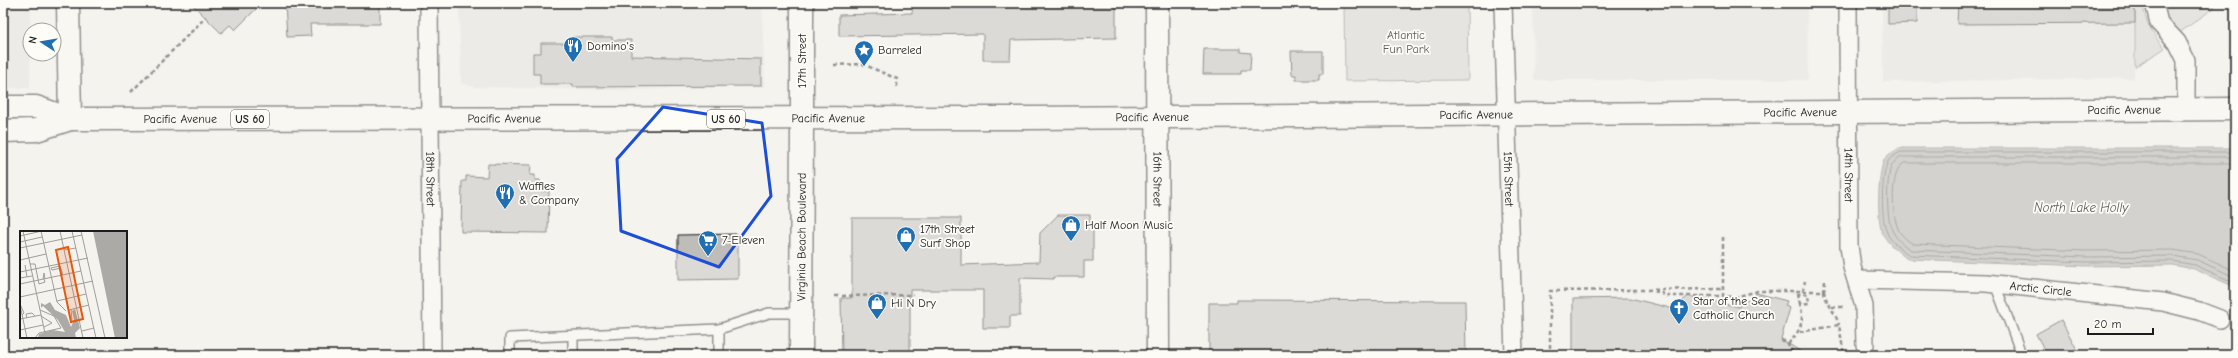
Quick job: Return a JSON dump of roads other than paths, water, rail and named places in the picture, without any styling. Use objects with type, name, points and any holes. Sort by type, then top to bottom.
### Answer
[{"type":"main road","points":[[68,3],[70,120]]},
{"type":"main road","name":"17th Street","points":[[802,3],[802,119]]},
{"type":"main road","name":"16th Street","points":[[1157,3],[1158,355]]},
{"type":"main road","name":"Pacific Avenue","points":[[3,107],[36,107],[70,120]]},
{"type":"main road","name":"Pacific Avenue","points":[[3,131],[36,130],[70,120],[802,119],[2235,109]]},
{"type":"main road","name":"Virginia Beach Boulevard","points":[[801,355],[802,119]]},
{"type":"street","name":"18th Street","points":[[430,3],[432,355]]},
{"type":"street","name":"15th Street","points":[[1503,3],[1514,355]]},
{"type":"street","name":"14th Street","points":[[1848,3],[1849,246],[1852,267],[1858,280],[1864,306],[1865,345]]},
{"type":"street","points":[[2154,3],[2159,24],[2177,42],[2186,60],[2186,109]]},
{"type":"street","name":"Arctic Circle","points":[[1858,280],[1995,284],[2163,302],[2199,311],[2220,319]]},
{"type":"lane","points":[[1995,284],[2019,348]]},
{"type":"lane","points":[[510,355],[510,338],[719,329],[769,313],[802,313]]},
{"type":"lane","points":[[719,329],[719,355]]},
{"type":"lane","points":[[573,336],[573,355]]},
{"type":"water","name":"North Lake Holly","points":[[1899,148],[2235,148],[2235,287],[2194,269],[2172,265],[2086,266],[1907,259],[1893,247],[1884,236],[1880,226],[1879,217],[1879,182],[1883,163],[1886,157]]},
{"type":"place","name":"Domino's","points":[[573,63]]},
{"type":"place","name":"Barreled","points":[[864,67]]},
{"type":"place","name":"Waffles & Company","points":[[505,210]]},
{"type":"place","name":"Half Moon Music","points":[[1071,242]]},
{"type":"place","name":"17th Street Surf Shop","points":[[906,253]]},
{"type":"place","name":"7-Eleven","points":[[708,257]]},
{"type":"place","name":"Hi N Dry","points":[[877,320]]},
{"type":"place","name":"Star of the Sea Catholic Church","points":[[1679,325]]},
{"type":"park label","name":"Atlantic Fun Park","points":[[1406,42]]}]
